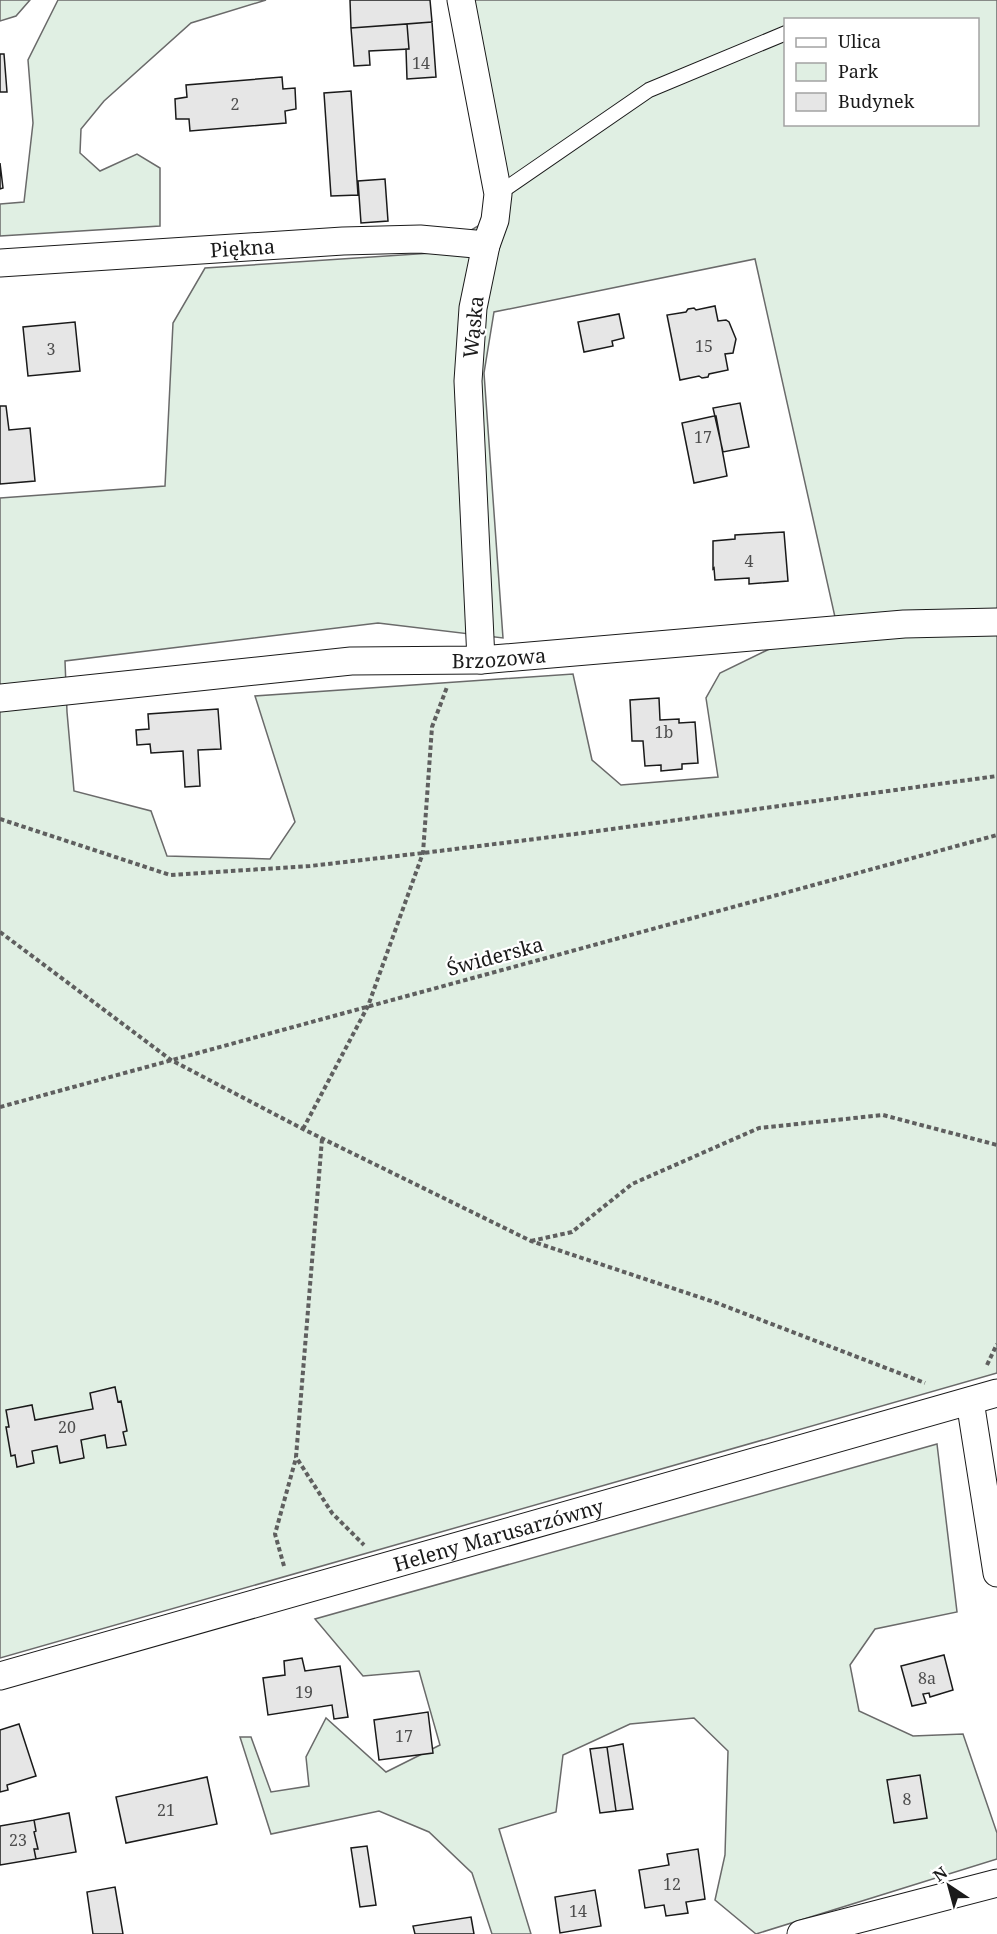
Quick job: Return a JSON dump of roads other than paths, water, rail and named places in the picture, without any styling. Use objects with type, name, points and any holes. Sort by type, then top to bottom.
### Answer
[{"type":"street","name":"Wąska","points":[[461,0],[498,194],[495,220],[486,245],[473,308],[468,381],[469,660]]},
{"type":"street","name":"Piękna","points":[[0,263],[343,241],[420,239],[486,245]]},
{"type":"street","name":"Brzozowa","points":[[0,698],[351,661],[469,660],[904,624],[997,622]]},
{"type":"street","name":"Heleny Marusarzówny","points":[[0,1676],[997,1393]]},
{"type":"street","points":[[970,1401],[997,1573]]},
{"type":"street","points":[[801,1934],[997,1883]]},
{"type":"lane","points":[[498,194],[649,90],[784,34]]}]
